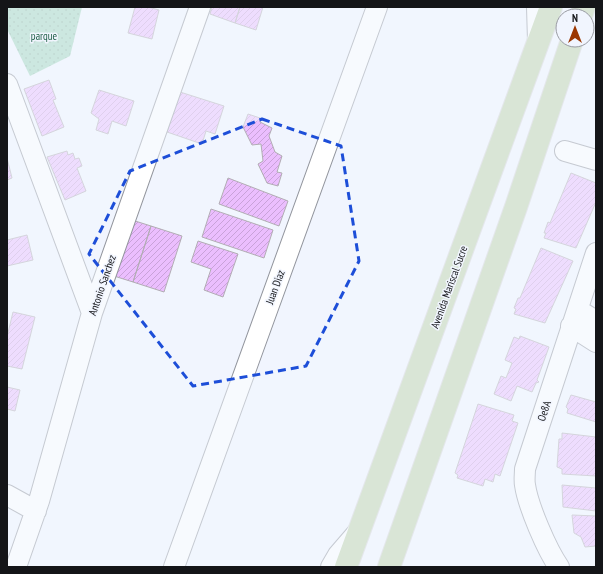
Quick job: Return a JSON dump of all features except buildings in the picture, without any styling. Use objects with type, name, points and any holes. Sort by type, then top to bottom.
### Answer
[{"type":"main road","name":"Avenida Mariscal Sucre","points":[[346,567],[551,7]]},
{"type":"main road","points":[[390,567],[516,207],[569,48]]},
{"type":"street","name":"Antonio Sanchez","points":[[16,567],[36,511],[92,313],[200,7]]},
{"type":"street","name":"Juan Diaz","points":[[174,567],[377,7]]},
{"type":"street","points":[[537,7],[538,45]]},
{"type":"street","points":[[7,84],[92,313]]},
{"type":"street","points":[[566,151],[596,160]]},
{"type":"street","name":"Oe8A","points":[[559,567],[554,560],[535,516],[524,485],[525,470],[596,253]]},
{"type":"street","points":[[574,318],[596,321]]},
{"type":"street","points":[[574,318],[596,342]]},
{"type":"street","points":[[7,495],[36,511]]},
{"type":"street","points":[[331,567],[338,555],[359,530]]},
{"type":"highlighted area","points":[[262,119],[341,146],[359,261],[306,366],[193,386],[89,254],[130,171]]},
{"type":"green space","name":"parque","points":[[7,7],[82,7],[70,56],[30,76],[7,29]]}]
